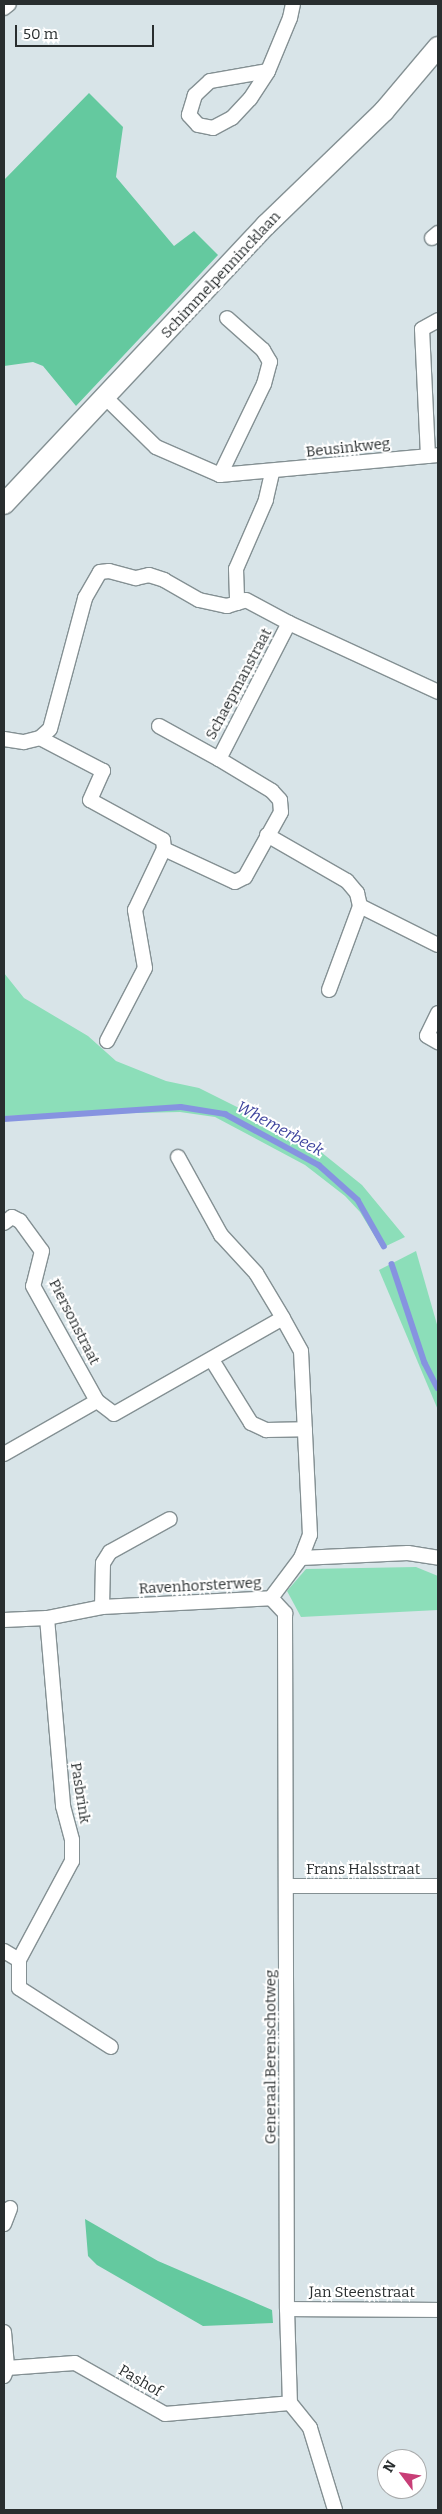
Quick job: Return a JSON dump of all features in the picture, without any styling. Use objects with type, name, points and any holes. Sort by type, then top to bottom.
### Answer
[{"type":"street","points":[[4,8],[9,4]]},
{"type":"street","points":[[268,71],[210,81],[194,95],[189,115],[198,125],[213,128],[232,118],[250,99],[268,71],[290,18],[293,4]]},
{"type":"street","name":"Schimmelpennincklaan","points":[[4,504],[106,398],[266,225],[384,111],[438,47]]},
{"type":"street","points":[[220,475],[264,384],[270,362],[263,350],[227,318]]},
{"type":"street","name":"Beusinkweg","points":[[272,473],[433,455],[422,329],[438,320]]},
{"type":"street","points":[[106,398],[156,446],[220,475],[272,473],[266,500],[236,569],[237,603]]},
{"type":"street","name":"Schaepmanstraat","points":[[40,738],[50,728],[85,598],[100,572],[108,570],[136,578],[149,575],[164,580],[199,600],[227,606],[246,600],[289,624],[438,692]]},
{"type":"street","name":"Schaepmanstraat","points":[[219,759],[289,624]]},
{"type":"street","name":"Schaepmanstraat","points":[[159,726],[272,791],[280,800],[280,812],[267,835]]},
{"type":"street","points":[[4,739],[24,742],[40,738],[103,771],[90,800],[163,840],[164,849],[135,910],[145,968],[107,1041]]},
{"type":"street","points":[[164,849],[235,882],[245,877],[267,835],[347,881],[357,894],[360,906],[328,990]]},
{"type":"street","points":[[360,906],[438,945]]},
{"type":"street","points":[[438,1013],[427,1036],[438,1042]]},
{"type":"street","points":[[178,1157],[221,1235],[256,1273],[301,1351],[310,1535],[301,1558],[408,1553],[438,1558]]},
{"type":"street","name":"Piersonstraat","points":[[4,1223],[12,1217],[20,1221],[42,1251],[34,1286],[97,1401]]},
{"type":"street","points":[[4,1454],[97,1401],[114,1414],[283,1318]]},
{"type":"street","points":[[212,1360],[251,1424],[266,1430],[305,1429]]},
{"type":"street","points":[[102,1607],[103,1563],[110,1552],[170,1519]]},
{"type":"street","name":"Ravenhorsterweg","points":[[4,1620],[47,1618],[102,1607],[271,1598],[301,1558]]},
{"type":"street","name":"Generaal Berenschotweg","points":[[271,1598],[285,1614],[287,2309],[290,2403]]},
{"type":"street","name":"Pasbrink","points":[[47,1618],[63,1806],[72,1840],[72,1861],[19,1960],[19,1988],[111,2046]]},
{"type":"street","name":"Frans Halsstraat","points":[[287,1886],[438,1886]]},
{"type":"street","points":[[4,1951],[19,1960]]},
{"type":"street","points":[[4,2224],[10,2208]]},
{"type":"street","name":"Jan Steenstraat","points":[[287,2309],[438,2310]]},
{"type":"street","name":"Pashof","points":[[4,2332],[6,2372],[76,2363],[165,2414],[290,2403]]},
{"type":"street","points":[[290,2403],[310,2428],[336,2510]]},
{"type":"green space","points":[[89,93],[123,127],[116,177],[174,246],[194,231],[218,255],[76,406],[43,366],[33,362],[4,366],[4,180]]},
{"type":"green space","points":[[4,973],[24,998],[88,1036],[116,1061],[166,1081],[199,1088],[311,1144],[362,1185],[405,1237],[382,1248],[360,1212],[345,1196],[305,1165],[215,1117],[180,1112],[4,1116]]},
{"type":"green space","points":[[416,1251],[438,1328],[438,1410],[379,1270]]},
{"type":"green space","points":[[416,1567],[438,1576],[438,1610],[301,1617],[287,1591],[306,1569]]},
{"type":"green space","points":[[85,2219],[158,2261],[272,2310],[273,2323],[203,2326],[97,2265],[88,2256]]},
{"type":"waterway","name":"Whemerbeek","points":[[4,1119],[181,1107],[225,1114],[319,1165],[358,1200],[384,1246]]},
{"type":"waterway","name":"Whemerbeek","points":[[392,1264],[425,1363],[438,1388]]}]
